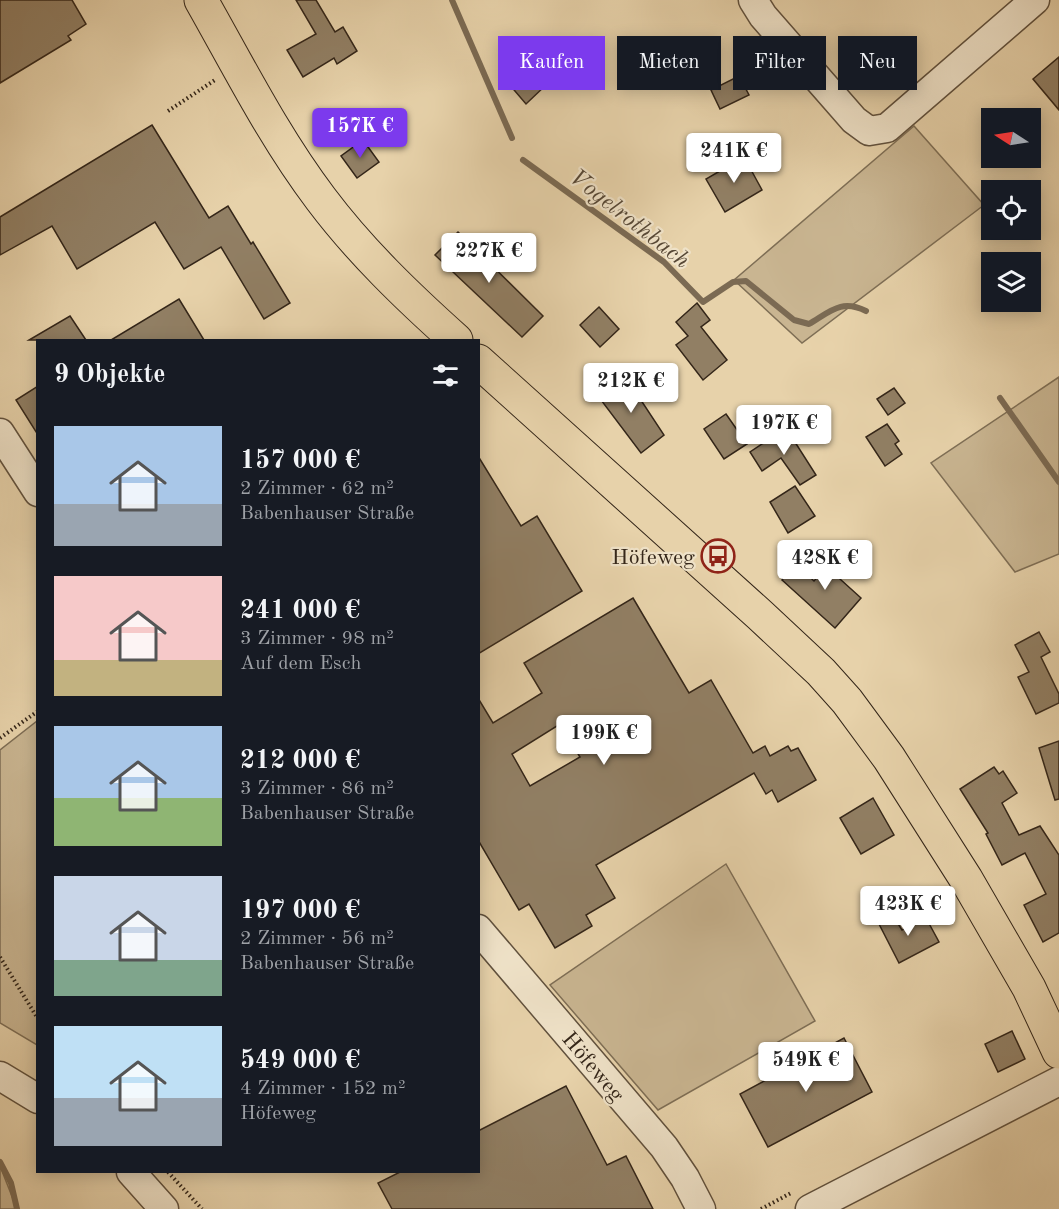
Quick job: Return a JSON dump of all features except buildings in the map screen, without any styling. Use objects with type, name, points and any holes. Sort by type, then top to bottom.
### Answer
[{"type":"main road","points":[[201,0],[282,141],[321,200],[356,242],[455,339]]},
{"type":"main road","points":[[480,364],[777,630],[847,701],[889,758],[966,879],[1029,988],[1059,1052]]},
{"type":"street","points":[[753,0],[763,16],[854,120],[869,131],[886,128],[1035,0]]},
{"type":"street","points":[[0,433],[36,489]]},
{"type":"street","name":"Höfeweg","points":[[480,931],[664,1147],[701,1209]]},
{"type":"street","points":[[0,1077],[36,1098]]},
{"type":"street","points":[[810,1209],[1059,1081]]},
{"type":"street","points":[[132,1173],[164,1209]]},
{"type":"path","points":[[168,111],[216,79]]},
{"type":"path","points":[[0,738],[36,712]]},
{"type":"path","points":[[0,957],[36,1016]]},
{"type":"path","points":[[169,1173],[202,1209]]},
{"type":"shaded area","points":[[914,126],[981,202],[981,207],[802,343],[734,280]]},
{"type":"shaded area","points":[[1059,377],[1059,554],[1015,572],[931,463]]},
{"type":"shaded area","points":[[36,722],[36,1044],[0,1023],[0,750]]},
{"type":"shaded area","points":[[726,864],[815,1021],[658,1110],[550,985]]},
{"type":"shaded area","points":[[0,1166],[17,1209],[0,1209]]},
{"type":"waterway","name":"Vogelrothbach","points":[[452,0],[512,138]]},
{"type":"waterway","name":"Vogelrothbach","points":[[523,160],[664,262],[703,302],[733,282],[746,281],[794,320],[809,324],[843,306],[866,311]]},
{"type":"waterway","name":"Vogelrothbach","points":[[1000,398],[1059,482]]},
{"type":"waterway","points":[[0,1162],[11,1183],[17,1209]]},
{"type":"place","name":"Höfeweg","points":[[718,556]]}]
